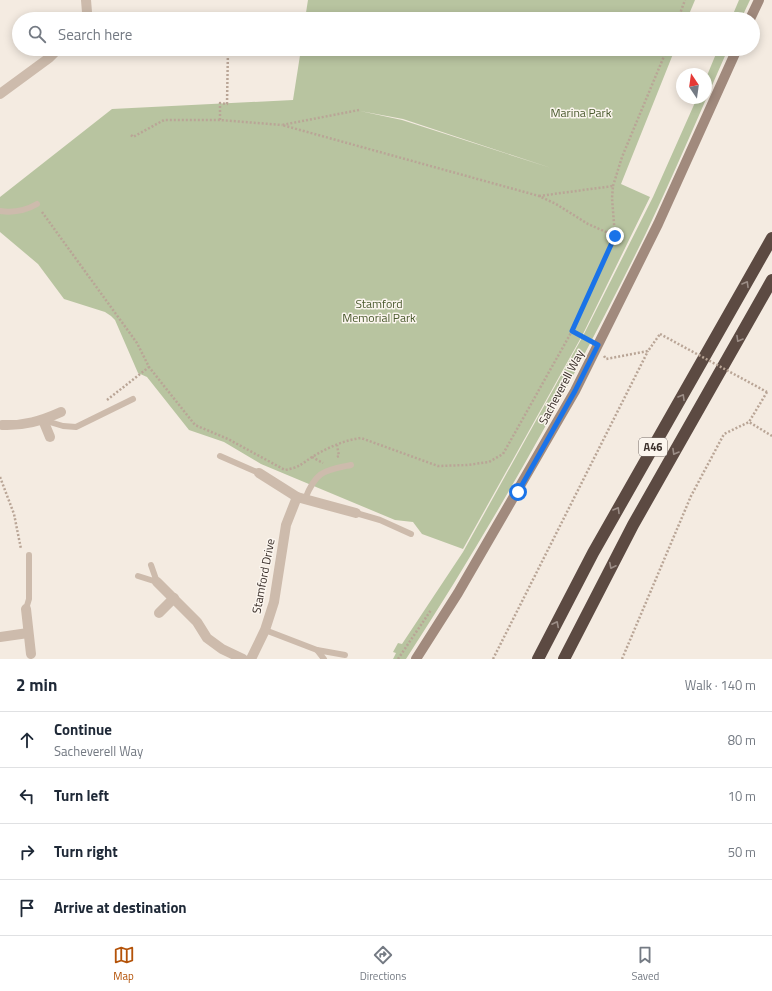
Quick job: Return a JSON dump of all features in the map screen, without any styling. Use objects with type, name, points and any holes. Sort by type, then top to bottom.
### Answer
[{"type":"highway","name":"A46","points":[[538,659],[593,552],[772,238]]},
{"type":"highway","name":"A46","points":[[564,659],[633,525],[772,280]]},
{"type":"street","points":[[86,0],[87,12]]},
{"type":"street","points":[[753,12],[759,0]]},
{"type":"street","points":[[0,94],[52,56]]},
{"type":"street","name":"Sacheverell Way","points":[[416,659],[458,593],[518,492],[575,391],[658,224],[734,56]]},
{"type":"street","points":[[1,423],[20,426],[43,420],[61,412]]},
{"type":"street","points":[[43,420],[50,437]]},
{"type":"street","points":[[259,474],[301,498],[356,513]]},
{"type":"street","name":"Stamford Drive","points":[[251,659],[266,630],[274,602],[286,525],[301,498]]},
{"type":"street","points":[[157,582],[197,622],[207,638],[222,649],[243,659]]},
{"type":"street","points":[[159,613],[174,598]]},
{"type":"street","points":[[26,609],[31,654]]},
{"type":"street","points":[[0,637],[28,633]]},
{"type":"lane","points":[[0,211],[26,211],[37,204]]},
{"type":"lane","points":[[43,420],[63,426],[76,427],[134,399]]},
{"type":"lane","points":[[220,456],[259,474]]},
{"type":"lane","points":[[301,498],[320,474],[351,464]]},
{"type":"lane","points":[[356,513],[380,520],[411,534]]},
{"type":"lane","points":[[26,609],[29,599],[29,555]]},
{"type":"lane","points":[[151,565],[157,582]]},
{"type":"lane","points":[[138,576],[157,582]]},
{"type":"lane","points":[[266,630],[317,650],[345,655]]},
{"type":"lane","points":[[317,650],[324,659]]},
{"type":"path","points":[[681,12],[685,0]]},
{"type":"path","points":[[220,120],[220,104],[227,104],[228,56]]},
{"type":"path","points":[[37,204],[136,343],[149,367],[195,425],[228,439],[285,470],[299,467],[312,457],[348,439],[361,438],[438,466],[467,465],[490,462],[503,454],[572,331],[615,236],[612,198],[613,186],[622,157],[664,56]]},
{"type":"path","points":[[282,125],[359,110]]},
{"type":"path","points":[[131,135],[133,137],[164,120],[220,120],[282,125],[539,196],[556,204],[588,224],[615,236]]},
{"type":"path","points":[[539,196],[613,186]]},
{"type":"path","points":[[572,331],[598,345],[606,359],[648,351]]},
{"type":"path","points":[[583,346],[590,332]]},
{"type":"path","points":[[493,659],[648,351],[660,334],[767,392],[749,422],[724,434],[694,489],[622,659]]},
{"type":"path","points":[[101,403],[134,381],[149,367]]},
{"type":"path","points":[[554,401],[565,381]]},
{"type":"path","points":[[749,422],[772,436]]},
{"type":"path","points":[[335,458],[339,456],[337,445]]},
{"type":"path","points":[[0,477],[14,514],[22,555]]},
{"type":"path","points":[[398,659],[432,609]]},
{"type":"green space","points":[[308,0],[695,0],[690,12],[306,12]]},
{"type":"green space","points":[[739,0],[750,0],[744,12],[734,12]]},
{"type":"green space","name":"Stamford Memorial Park","points":[[300,56],[672,56],[621,184],[650,197],[583,334],[463,549],[422,534],[413,522],[395,520],[261,464],[224,442],[189,430],[147,377],[138,373],[115,320],[105,312],[64,299],[38,264],[0,232],[0,197],[112,109],[293,100]],"holes":[[[360,111],[403,119],[551,168],[402,120]]]},
{"type":"green space","points":[[715,56],[725,56],[712,86],[712,68],[710,68]]},
{"type":"green space","points":[[694,104],[704,104],[657,210],[619,288],[532,450],[471,555],[406,659],[393,659],[396,653],[393,652],[398,643],[402,644],[463,552],[584,334],[653,197]]},
{"type":"route","points":[[518,492],[575,391],[598,345],[572,331],[615,236]]},
{"type":"park label","name":"Marina Park","points":[[581,112]]}]
